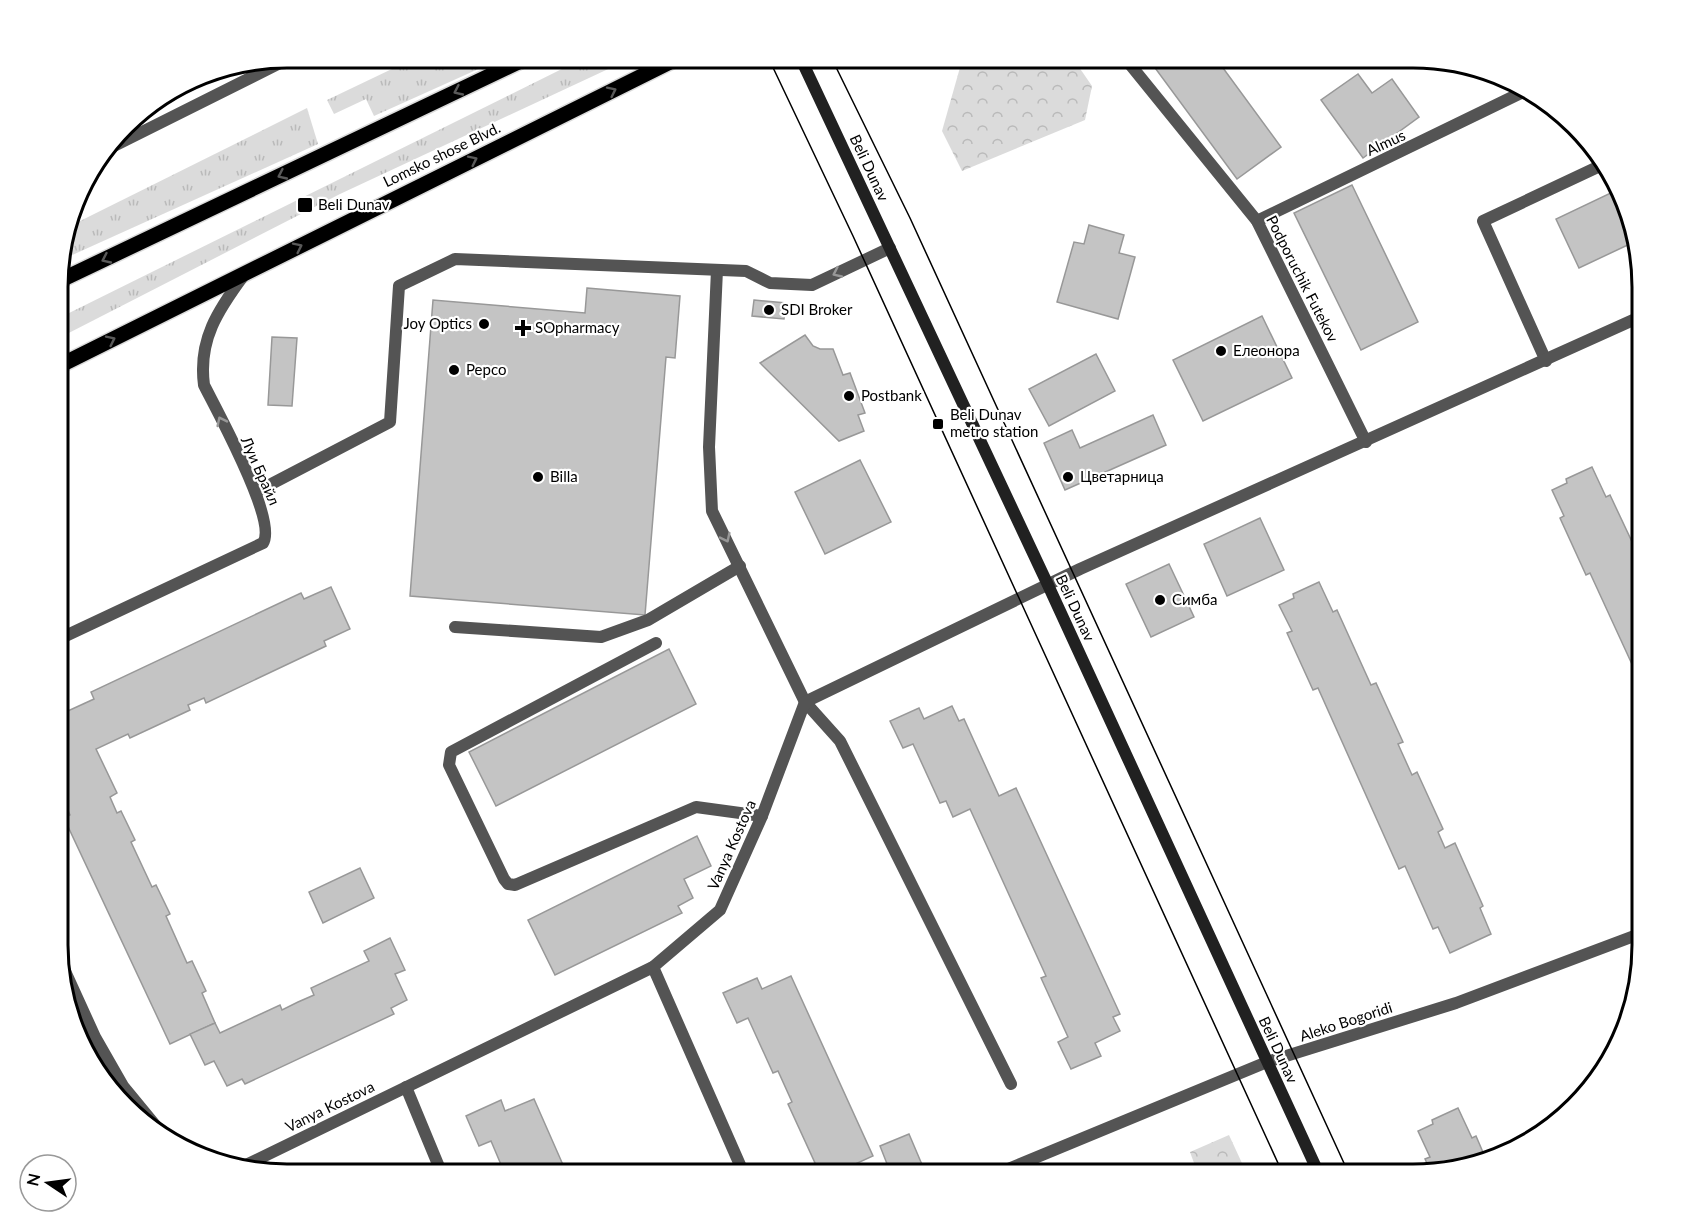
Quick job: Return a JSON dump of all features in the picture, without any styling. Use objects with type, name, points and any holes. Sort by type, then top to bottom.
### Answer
[{"type":"main road","points":[[68,277],[507,68]]},
{"type":"main road","name":"Lomsko shose Blvd.","points":[[68,362],[658,68]]},
{"type":"street","points":[[122,142],[270,68]]},
{"type":"street","name":"Beli Dunav","points":[[805,68],[1048,585],[1313,1164]]},
{"type":"street","name":"Podporuchik Futekov","points":[[1133,68],[1257,221],[1366,442]]},
{"type":"street","name":"Almus","points":[[1257,221],[1518,95]]},
{"type":"street","points":[[1546,361],[1483,221],[1597,168]]},
{"type":"street","points":[[256,492],[390,422],[399,286],[455,259],[746,271],[770,283],[812,285],[890,248]]},
{"type":"street","points":[[717,270],[709,447],[712,511],[806,702],[840,741],[1011,1084]]},
{"type":"street","name":"Луи Брайл","points":[[68,635],[263,543],[267,537],[268,528],[256,492],[204,385],[202,369],[206,337],[219,309],[246,273]]},
{"type":"street","points":[[806,702],[872,667],[1048,585],[1632,321]]},
{"type":"street","points":[[455,627],[601,637],[648,620],[740,566]]},
{"type":"street","points":[[656,643],[451,752],[449,765],[504,879],[515,885],[696,807],[762,816]]},
{"type":"street","name":"Vanya Kostova","points":[[254,1161],[653,967],[720,910],[762,816],[806,702]]},
{"type":"street","name":"Aleko Bogoridi","points":[[1020,1164],[1267,1062],[1456,1003],[1632,937]]},
{"type":"street","points":[[653,967],[740,1164]]},
{"type":"street","points":[[72,986],[116,1082]]},
{"type":"street","points":[[406,1087],[438,1164]]},
{"type":"green space","points":[[394,68],[481,68],[374,116],[366,99],[334,114],[327,100]]},
{"type":"green space","points":[[564,68],[610,68],[340,194],[68,333],[68,314]]},
{"type":"green space","points":[[960,68],[1080,68],[1092,86],[1085,120],[962,171],[942,131]]},
{"type":"green space","points":[[307,108],[318,144],[69,256],[77,222]]},
{"type":"green space","points":[[1229,1135],[1242,1164],[1194,1164],[1190,1152]]},
{"type":"building","points":[[1155,68],[1223,68],[1281,147],[1237,179]]},
{"type":"building","points":[[1358,74],[1372,93],[1392,79],[1419,117],[1363,158],[1321,100]]},
{"type":"building","points":[[1352,185],[1418,322],[1361,350],[1294,213]]},
{"type":"building","points":[[1610,193],[1620,216],[1627,245],[1579,268],[1556,219]]},
{"type":"building","points":[[1089,225],[1124,235],[1119,253],[1135,257],[1118,319],[1057,302],[1074,242],[1084,244]]},
{"type":"building","name":"Billa","points":[[587,288],[680,296],[675,358],[666,357],[645,615],[410,596],[433,300],[585,313]]},
{"type":"building","points":[[754,300],[786,303],[784,319],[752,316]]},
{"type":"building","points":[[1262,316],[1292,378],[1203,421],[1173,360]]},
{"type":"building","points":[[805,335],[813,346],[820,349],[833,349],[843,375],[850,373],[865,413],[858,415],[864,431],[839,441],[760,363]]},
{"type":"building","points":[[272,337],[297,338],[292,406],[268,405]]},
{"type":"building","points":[[1096,354],[1115,391],[1049,426],[1029,389]]},
{"type":"building","points":[[1153,415],[1166,445],[1065,490],[1044,443],[1072,430],[1080,448]]},
{"type":"building","points":[[860,460],[891,522],[825,554],[795,492]]},
{"type":"building","points":[[1592,467],[1606,497],[1610,495],[1632,542],[1632,664],[1590,573],[1586,575],[1560,518],[1564,516],[1552,490],[1567,483],[1566,479]]},
{"type":"building","points":[[1260,518],[1284,570],[1227,596],[1204,544]]},
{"type":"building","name":"Симба","points":[[1169,564],[1194,617],[1151,637],[1126,584]]},
{"type":"building","points":[[1319,582],[1333,612],[1337,610],[1371,685],[1376,683],[1403,742],[1398,744],[1412,775],[1417,772],[1443,829],[1438,832],[1445,848],[1455,843],[1483,906],[1480,908],[1491,934],[1450,953],[1438,927],[1433,929],[1405,866],[1399,869],[1318,688],[1313,690],[1287,633],[1292,631],[1279,605],[1294,598],[1293,594]]},
{"type":"building","points":[[331,587],[350,629],[324,641],[326,646],[206,703],[204,698],[188,705],[190,710],[130,738],[128,734],[96,749],[117,793],[110,797],[117,813],[121,811],[135,840],[131,842],[152,887],[156,885],[170,914],[166,916],[187,963],[192,961],[206,991],[202,993],[215,1023],[170,1044],[68,827],[70,815],[68,811],[68,711],[94,699],[91,692],[301,593],[304,599]]},
{"type":"building","points":[[669,649],[696,704],[496,806],[469,752]]},
{"type":"building","points":[[952,706],[959,721],[964,719],[999,796],[1016,788],[1120,1014],[1113,1017],[1120,1031],[1095,1043],[1101,1056],[1071,1069],[1058,1042],[1068,1037],[1041,978],[1046,976],[970,809],[953,817],[946,801],[940,803],[913,744],[903,748],[890,721],[919,708],[924,719]]},
{"type":"building","points":[[697,836],[711,866],[684,879],[693,898],[678,906],[682,913],[555,975],[528,920]]},
{"type":"building","points":[[360,868],[374,898],[323,923],[309,892]]},
{"type":"building","points":[[390,938],[405,970],[395,974],[407,1000],[391,1008],[394,1014],[245,1084],[242,1079],[227,1086],[214,1061],[205,1065],[190,1034],[215,1023],[220,1033],[280,1005],[282,1010],[314,995],[311,988],[369,961],[364,951]]},
{"type":"building","points":[[791,976],[873,1156],[855,1164],[813,1164],[815,1163],[788,1104],[792,1102],[778,1071],[773,1073],[748,1018],[737,1023],[723,993],[757,978],[762,989]]},
{"type":"building","points":[[534,1099],[563,1164],[501,1164],[491,1141],[479,1146],[466,1116],[501,1100],[505,1111]]},
{"type":"building","points":[[1458,1108],[1472,1138],[1476,1136],[1483,1152],[1427,1163],[1425,1159],[1430,1157],[1418,1131],[1433,1124],[1432,1120]]},
{"type":"building","points":[[909,1134],[922,1164],[887,1164],[880,1146]]},
{"type":"tram line","points":[[773,68],[853,236],[1278,1164]]},
{"type":"tram line","points":[[836,68],[910,218],[1344,1164]]},
{"type":"place","name":"Beli Dunav","points":[[305,205]]},
{"type":"place","name":"SDI Broker","points":[[769,310]]},
{"type":"place","name":"Joy Optics","points":[[484,324]]},
{"type":"place","name":"SOpharmacy","points":[[523,328]]},
{"type":"place","name":"Елеонора","points":[[1221,351]]},
{"type":"place","name":"Pepco","points":[[454,370]]},
{"type":"place","name":"Postbank","points":[[849,396]]},
{"type":"place","name":"Beli Dunav metro station","points":[[938,424]]},
{"type":"place","name":"Billa","points":[[538,477]]},
{"type":"place","name":"Цветарница","points":[[1068,477]]},
{"type":"place","name":"Симба","points":[[1160,600]]}]
